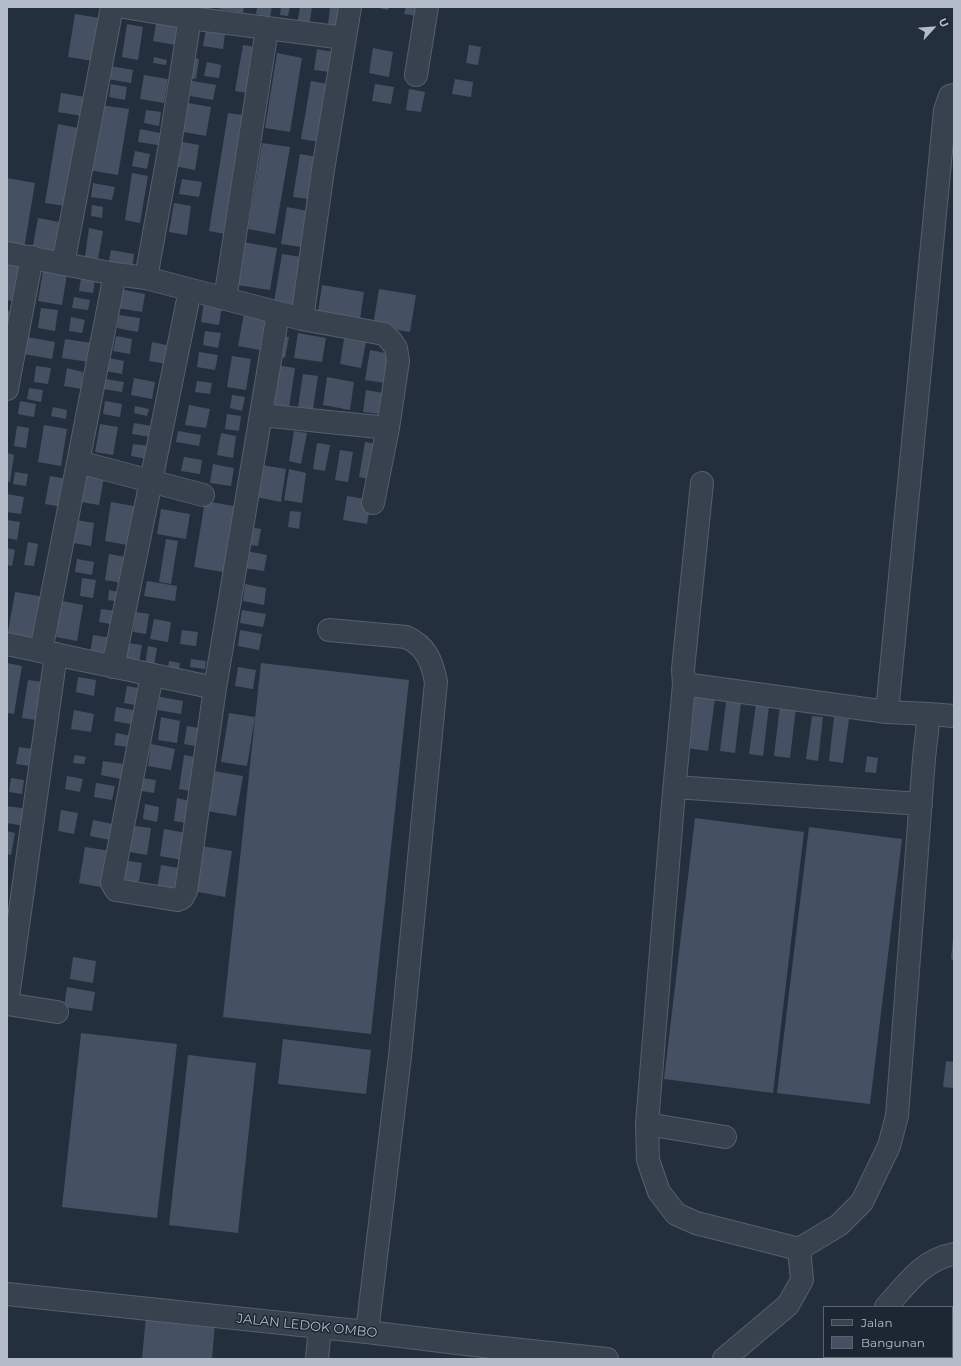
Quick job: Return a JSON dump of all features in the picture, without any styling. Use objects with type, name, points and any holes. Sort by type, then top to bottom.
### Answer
[{"type":"street","points":[[63,264],[112,7]]},
{"type":"street","points":[[124,7],[267,29],[344,38]]},
{"type":"street","points":[[302,320],[323,170],[350,7]]},
{"type":"street","points":[[416,75],[427,7]]},
{"type":"street","points":[[146,278],[170,145],[190,18]]},
{"type":"street","points":[[225,299],[267,29]]},
{"type":"street","points":[[887,712],[944,117],[950,96],[954,95]]},
{"type":"street","points":[[7,252],[115,274],[146,278],[302,320],[384,334],[396,348],[398,361],[388,428],[373,503]]},
{"type":"street","points":[[7,389],[32,257]]},
{"type":"street","points":[[57,1012],[7,1004],[49,653],[78,462],[115,274]]},
{"type":"street","points":[[113,666],[190,290]]},
{"type":"street","points":[[152,675],[112,883],[116,890],[178,900],[182,898],[186,891],[215,688],[278,313]]},
{"type":"street","points":[[261,415],[388,428]]},
{"type":"street","points":[[78,462],[203,495]]},
{"type":"street","points":[[702,483],[683,669],[684,684],[648,1124],[648,1160],[659,1192],[676,1214],[696,1222],[799,1249],[839,1226],[862,1202],[889,1146],[897,1116],[920,804],[930,714]]},
{"type":"street","points":[[329,630],[406,637],[415,641],[422,647],[428,656],[433,668],[436,682],[400,1056],[367,1332]]},
{"type":"street","points":[[7,644],[215,688]]},
{"type":"street","points":[[684,684],[887,712],[954,716]]},
{"type":"street","points":[[675,787],[920,804]]},
{"type":"street","points":[[648,1124],[725,1136]]},
{"type":"street","points":[[724,1359],[788,1304],[802,1280],[799,1249]]},
{"type":"street","points":[[887,1306],[917,1273],[933,1260],[954,1254]]},
{"type":"street","name":"JALAN LEDOK OMBO","points":[[7,1294],[608,1359]]},
{"type":"street","points":[[317,1359],[320,1327]]},
{"type":"building","points":[[198,7],[209,7],[208,14],[197,12]]},
{"type":"building","points":[[219,7],[244,7],[243,13],[219,9]]},
{"type":"building","points":[[257,7],[272,7],[270,17],[256,14]]},
{"type":"building","points":[[281,7],[290,7],[288,16],[280,15]]},
{"type":"building","points":[[300,7],[312,7],[309,27],[297,25]]},
{"type":"building","points":[[330,7],[342,9],[339,26],[328,24]]},
{"type":"building","points":[[375,7],[389,7],[388,10]]},
{"type":"building","points":[[406,7],[419,7],[418,16],[404,14]]},
{"type":"building","points":[[75,14],[100,18],[93,61],[68,57]]},
{"type":"building","points":[[156,23],[179,27],[175,45],[153,41]]},
{"type":"building","points":[[207,23],[226,26],[223,49],[203,46]]},
{"type":"building","points":[[127,24],[143,27],[138,60],[122,57]]},
{"type":"building","points":[[243,45],[262,48],[254,94],[235,91]]},
{"type":"building","points":[[469,45],[481,47],[478,65],[466,63]]},
{"type":"building","points":[[373,48],[393,52],[389,77],[369,73]]},
{"type":"building","points":[[317,49],[333,52],[330,72],[314,70]]},
{"type":"building","points":[[277,53],[302,58],[290,132],[265,128]]},
{"type":"building","points":[[185,56],[199,59],[196,79],[182,77]]},
{"type":"building","points":[[154,57],[167,60],[166,65],[153,63]]},
{"type":"building","points":[[207,62],[221,65],[219,78],[204,76]]},
{"type":"building","points":[[110,66],[133,70],[131,83],[108,79]]},
{"type":"building","points":[[144,75],[168,79],[164,103],[140,99]]},
{"type":"building","points":[[455,79],[473,82],[471,97],[452,94]]},
{"type":"building","points":[[192,81],[216,85],[213,100],[190,96]]},
{"type":"building","points":[[311,81],[334,85],[325,143],[301,139]]},
{"type":"building","points":[[111,84],[127,87],[125,100],[109,97]]},
{"type":"building","points":[[375,84],[394,87],[391,104],[372,101]]},
{"type":"building","points":[[409,89],[425,92],[421,112],[406,110]]},
{"type":"building","points":[[61,93],[91,98],[88,117],[58,112]]},
{"type":"building","points":[[183,102],[211,107],[206,136],[178,131]]},
{"type":"building","points":[[100,105],[129,109],[118,175],[89,170]]},
{"type":"building","points":[[146,110],[161,112],[159,126],[144,123]]},
{"type":"building","points":[[228,113],[249,116],[230,235],[209,231]]},
{"type":"building","points":[[58,124],[78,128],[65,206],[45,203]]},
{"type":"building","points":[[140,129],[160,133],[158,145],[138,142]]},
{"type":"building","points":[[178,141],[199,145],[195,170],[174,166]]},
{"type":"building","points":[[262,143],[290,147],[275,234],[248,229]]},
{"type":"building","points":[[135,151],[150,154],[147,169],[132,166]]},
{"type":"building","points":[[300,154],[323,158],[316,200],[293,197]]},
{"type":"building","points":[[132,173],[148,176],[140,223],[125,220]]},
{"type":"building","points":[[7,178],[35,183],[24,249],[7,246]]},
{"type":"building","points":[[182,179],[202,182],[199,197],[179,194]]},
{"type":"building","points":[[93,183],[115,187],[112,200],[91,197]]},
{"type":"building","points":[[174,203],[191,206],[187,235],[169,232]]},
{"type":"building","points":[[92,205],[103,207],[102,218],[91,216]]},
{"type":"building","points":[[287,207],[313,212],[307,248],[281,244]]},
{"type":"building","points":[[38,218],[65,223],[59,256],[32,251]]},
{"type":"building","points":[[89,228],[103,231],[98,259],[85,257]]},
{"type":"building","points":[[237,241],[277,248],[270,290],[230,284]]},
{"type":"building","points":[[111,250],[134,254],[132,270],[108,266]]},
{"type":"building","points":[[282,254],[308,258],[300,307],[274,302]]},
{"type":"building","points":[[7,264],[24,267],[19,302],[7,300]]},
{"type":"building","points":[[43,270],[67,274],[62,305],[38,301]]},
{"type":"building","points":[[81,278],[95,280],[93,293],[79,291]]},
{"type":"building","points":[[322,285],[364,292],[359,326],[317,318]]},
{"type":"building","points":[[120,289],[145,294],[142,312],[117,308]]},
{"type":"building","points":[[379,289],[416,295],[410,332],[373,326]]},
{"type":"building","points":[[74,297],[90,300],[88,310],[72,308]]},
{"type":"building","points":[[204,302],[222,305],[219,325],[201,322]]},
{"type":"building","points":[[41,308],[58,310],[55,331],[38,328]]},
{"type":"building","points":[[7,311],[13,312],[11,326],[7,325]]},
{"type":"building","points":[[244,313],[266,316],[260,350],[238,346]]},
{"type":"building","points":[[119,315],[140,318],[138,332],[117,328]]},
{"type":"building","points":[[71,317],[85,320],[82,333],[69,331]]},
{"type":"building","points":[[205,331],[221,333],[218,348],[203,345]]},
{"type":"building","points":[[298,333],[326,338],[322,362],[294,358]]},
{"type":"building","points":[[277,335],[289,337],[285,358],[274,355]]},
{"type":"building","points":[[116,336],[132,339],[130,354],[113,351]]},
{"type":"building","points":[[27,337],[55,342],[52,359],[24,354]]},
{"type":"building","points":[[65,339],[92,343],[89,362],[62,358]]},
{"type":"building","points":[[344,339],[366,342],[361,368],[340,364]]},
{"type":"building","points":[[152,342],[176,347],[173,365],[149,361]]},
{"type":"building","points":[[370,350],[396,355],[391,384],[365,380]]},
{"type":"building","points":[[199,352],[218,355],[215,370],[197,367]]},
{"type":"building","points":[[232,356],[251,359],[246,390],[227,387]]},
{"type":"building","points":[[109,358],[124,361],[122,374],[106,371]]},
{"type":"building","points":[[276,365],[295,368],[289,408],[270,405]]},
{"type":"building","points":[[36,366],[51,368],[48,384],[34,382]]},
{"type":"building","points":[[67,368],[83,372],[81,389],[64,386]]},
{"type":"building","points":[[303,374],[318,376],[313,409],[298,407]]},
{"type":"building","points":[[327,377],[354,382],[350,410],[323,405]]},
{"type":"building","points":[[134,378],[155,382],[152,399],[131,395]]},
{"type":"building","points":[[105,379],[124,382],[122,392],[103,389]]},
{"type":"building","points":[[197,381],[212,383],[210,394],[195,392]]},
{"type":"building","points":[[29,388],[43,390],[41,402],[27,399]]},
{"type":"building","points":[[366,390],[383,393],[379,414],[363,412]]},
{"type":"building","points":[[232,395],[245,397],[242,411],[230,408]]},
{"type":"building","points":[[20,401],[36,404],[34,417],[18,414]]},
{"type":"building","points":[[105,401],[122,404],[120,417],[103,414]]},
{"type":"building","points":[[189,405],[210,409],[206,428],[185,425]]},
{"type":"building","points":[[135,406],[149,409],[147,416],[134,413]]},
{"type":"building","points":[[53,407],[67,410],[66,419],[51,416]]},
{"type":"building","points":[[227,414],[241,416],[239,431],[225,429]]},
{"type":"building","points":[[134,423],[152,426],[150,437],[132,434]]},
{"type":"building","points":[[100,424],[118,427],[113,455],[95,452]]},
{"type":"building","points":[[44,425],[67,429],[61,466],[38,462]]},
{"type":"building","points":[[17,426],[29,428],[26,448],[14,446]]},
{"type":"building","points":[[178,431],[201,435],[199,446],[176,442]]},
{"type":"building","points":[[294,431],[307,433],[301,464],[289,461]]},
{"type":"building","points":[[221,433],[236,436],[233,458],[217,455]]},
{"type":"building","points":[[365,442],[377,444],[372,480],[359,477]]},
{"type":"building","points":[[317,443],[330,445],[325,471],[313,469]]},
{"type":"building","points":[[133,444],[149,446],[147,459],[131,456]]},
{"type":"building","points":[[340,450],[353,452],[348,482],[335,480]]},
{"type":"building","points":[[7,453],[14,455],[10,482],[7,481]]},
{"type":"building","points":[[184,457],[202,460],[200,474],[181,471]]},
{"type":"building","points":[[213,464],[234,468],[231,486],[210,483]]},
{"type":"building","points":[[256,464],[286,469],[281,502],[251,496]]},
{"type":"building","points":[[289,469],[306,473],[302,503],[284,500]]},
{"type":"building","points":[[15,472],[28,474],[26,486],[13,484]]},
{"type":"building","points":[[80,473],[104,477],[99,505],[75,501]]},
{"type":"building","points":[[50,476],[67,479],[62,507],[45,504]]},
{"type":"building","points":[[7,494],[24,497],[21,514],[7,512]]},
{"type":"building","points":[[347,496],[371,500],[367,524],[343,520]]},
{"type":"building","points":[[205,501],[239,507],[229,573],[194,567]]},
{"type":"building","points":[[111,502],[140,507],[133,546],[105,541]]},
{"type":"building","points":[[161,509],[190,514],[186,539],[157,534]]},
{"type":"building","points":[[290,511],[301,512],[299,529],[288,527]]},
{"type":"building","points":[[7,520],[20,522],[17,540],[7,538]]},
{"type":"building","points":[[76,520],[94,523],[91,546],[73,543]]},
{"type":"building","points":[[245,526],[261,529],[258,546],[242,544]]},
{"type":"building","points":[[166,539],[178,541],[171,584],[159,582]]},
{"type":"building","points":[[28,542],[38,544],[34,566],[24,565]]},
{"type":"building","points":[[7,548],[15,550],[12,566],[7,565]]},
{"type":"building","points":[[246,551],[267,555],[264,571],[243,568]]},
{"type":"building","points":[[109,554],[131,558],[127,584],[105,580]]},
{"type":"building","points":[[77,559],[94,562],[92,575],[75,572]]},
{"type":"building","points":[[82,578],[96,580],[93,598],[80,596]]},
{"type":"building","points":[[147,581],[177,586],[175,601],[144,596]]},
{"type":"building","points":[[245,584],[266,588],[264,605],[243,601]]},
{"type":"building","points":[[109,590],[123,593],[122,602],[108,600]]},
{"type":"building","points":[[15,592],[45,597],[38,643],[7,638]]},
{"type":"building","points":[[62,601],[83,605],[77,641],[56,637]]},
{"type":"building","points":[[101,609],[117,611],[115,625],[99,622]]},
{"type":"building","points":[[242,610],[266,614],[263,627],[240,623]]},
{"type":"building","points":[[136,612],[149,614],[146,634],[133,632]]},
{"type":"building","points":[[154,619],[171,622],[168,642],[150,639]]},
{"type":"building","points":[[182,630],[198,632],[196,646],[180,644]]},
{"type":"building","points":[[240,630],[262,634],[259,650],[238,646]]},
{"type":"building","points":[[93,635],[112,638],[109,657],[90,654]]},
{"type":"building","points":[[128,643],[142,645],[139,663],[125,661]]},
{"type":"building","points":[[148,646],[157,648],[154,667],[145,665]]},
{"type":"building","points":[[191,659],[206,661],[205,669],[190,667]]},
{"type":"building","points":[[169,661],[180,663],[178,677],[167,675]]},
{"type":"building","points":[[7,663],[22,666],[14,714],[7,713]]},
{"type":"building","points":[[261,663],[409,680],[371,1034],[223,1017]]},
{"type":"building","points":[[238,667],[256,670],[253,689],[235,686]]},
{"type":"building","points":[[78,677],[96,680],[94,696],[76,692]]},
{"type":"building","points":[[28,680],[43,682],[36,720],[22,718]]},
{"type":"building","points":[[127,686],[144,689],[141,706],[124,703]]},
{"type":"building","points":[[693,695],[715,698],[708,751],[686,748]]},
{"type":"building","points":[[160,697],[183,701],[181,714],[158,710]]},
{"type":"building","points":[[726,702],[741,703],[735,753],[720,751]]},
{"type":"building","points":[[756,704],[769,706],[763,756],[749,754]]},
{"type":"building","points":[[780,705],[796,707],[790,758],[774,756]]},
{"type":"building","points":[[116,707],[138,711],[135,725],[114,721]]},
{"type":"building","points":[[74,710],[94,714],[91,732],[71,729]]},
{"type":"building","points":[[229,713],[255,717],[247,766],[221,762]]},
{"type":"building","points":[[812,716],[823,717],[818,761],[806,759]]},
{"type":"building","points":[[161,717],[180,721],[177,743],[158,740]]},
{"type":"building","points":[[834,717],[849,719],[843,763],[829,761]]},
{"type":"building","points":[[187,726],[204,729],[201,747],[184,744]]},
{"type":"building","points":[[116,733],[137,737],[135,748],[114,745]]},
{"type":"building","points":[[151,744],[175,749],[171,770],[148,766]]},
{"type":"building","points":[[19,747],[33,749],[30,766],[16,764]]},
{"type":"building","points":[[75,755],[86,757],[84,764],[73,763]]},
{"type":"building","points":[[184,755],[201,758],[196,792],[179,789]]},
{"type":"building","points":[[867,756],[878,758],[876,773],[865,772]]},
{"type":"building","points":[[103,761],[123,764],[121,779],[101,775]]},
{"type":"building","points":[[213,771],[243,776],[236,816],[207,811]]},
{"type":"building","points":[[67,776],[83,779],[80,792],[65,789]]},
{"type":"building","points":[[137,777],[156,780],[154,793],[135,790]]},
{"type":"building","points":[[11,778],[24,780],[22,794],[9,792]]},
{"type":"building","points":[[96,783],[115,786],[112,800],[94,797]]},
{"type":"building","points":[[177,798],[190,801],[186,823],[174,821]]},
{"type":"building","points":[[145,804],[159,807],[157,822],[143,819]]},
{"type":"building","points":[[7,806],[28,809],[25,826],[7,823]]},
{"type":"building","points":[[61,810],[78,813],[74,834],[58,831]]},
{"type":"building","points":[[695,818],[804,832],[773,1093],[664,1079]]},
{"type":"building","points":[[93,820],[113,824],[110,840],[90,836]]},
{"type":"building","points":[[128,825],[151,828],[147,855],[124,851]]},
{"type":"building","points":[[809,827],[902,839],[870,1104],[777,1093]]},
{"type":"building","points":[[164,829],[186,833],[182,860],[160,856]]},
{"type":"building","points":[[7,831],[15,833],[11,855],[7,854]]},
{"type":"building","points":[[201,846],[232,851],[225,897],[193,891]]},
{"type":"building","points":[[85,847],[111,851],[105,888],[79,883]]},
{"type":"building","points":[[123,860],[142,863],[138,887],[119,884]]},
{"type":"building","points":[[161,865],[179,868],[175,892],[157,889]]},
{"type":"building","points":[[954,939],[954,960],[951,959]]},
{"type":"building","points":[[73,957],[96,961],[93,983],[70,979]]},
{"type":"building","points":[[67,987],[95,992],[92,1011],[64,1007]]},
{"type":"building","points":[[81,1033],[177,1044],[157,1218],[62,1207]]},
{"type":"building","points":[[283,1039],[371,1050],[366,1094],[278,1084]]},
{"type":"building","points":[[188,1055],[256,1063],[238,1233],[169,1225]]},
{"type":"building","points":[[946,1061],[954,1062],[954,1088],[943,1087]]},
{"type":"building","points":[[146,1316],[215,1322],[212,1359],[142,1359]]}]
